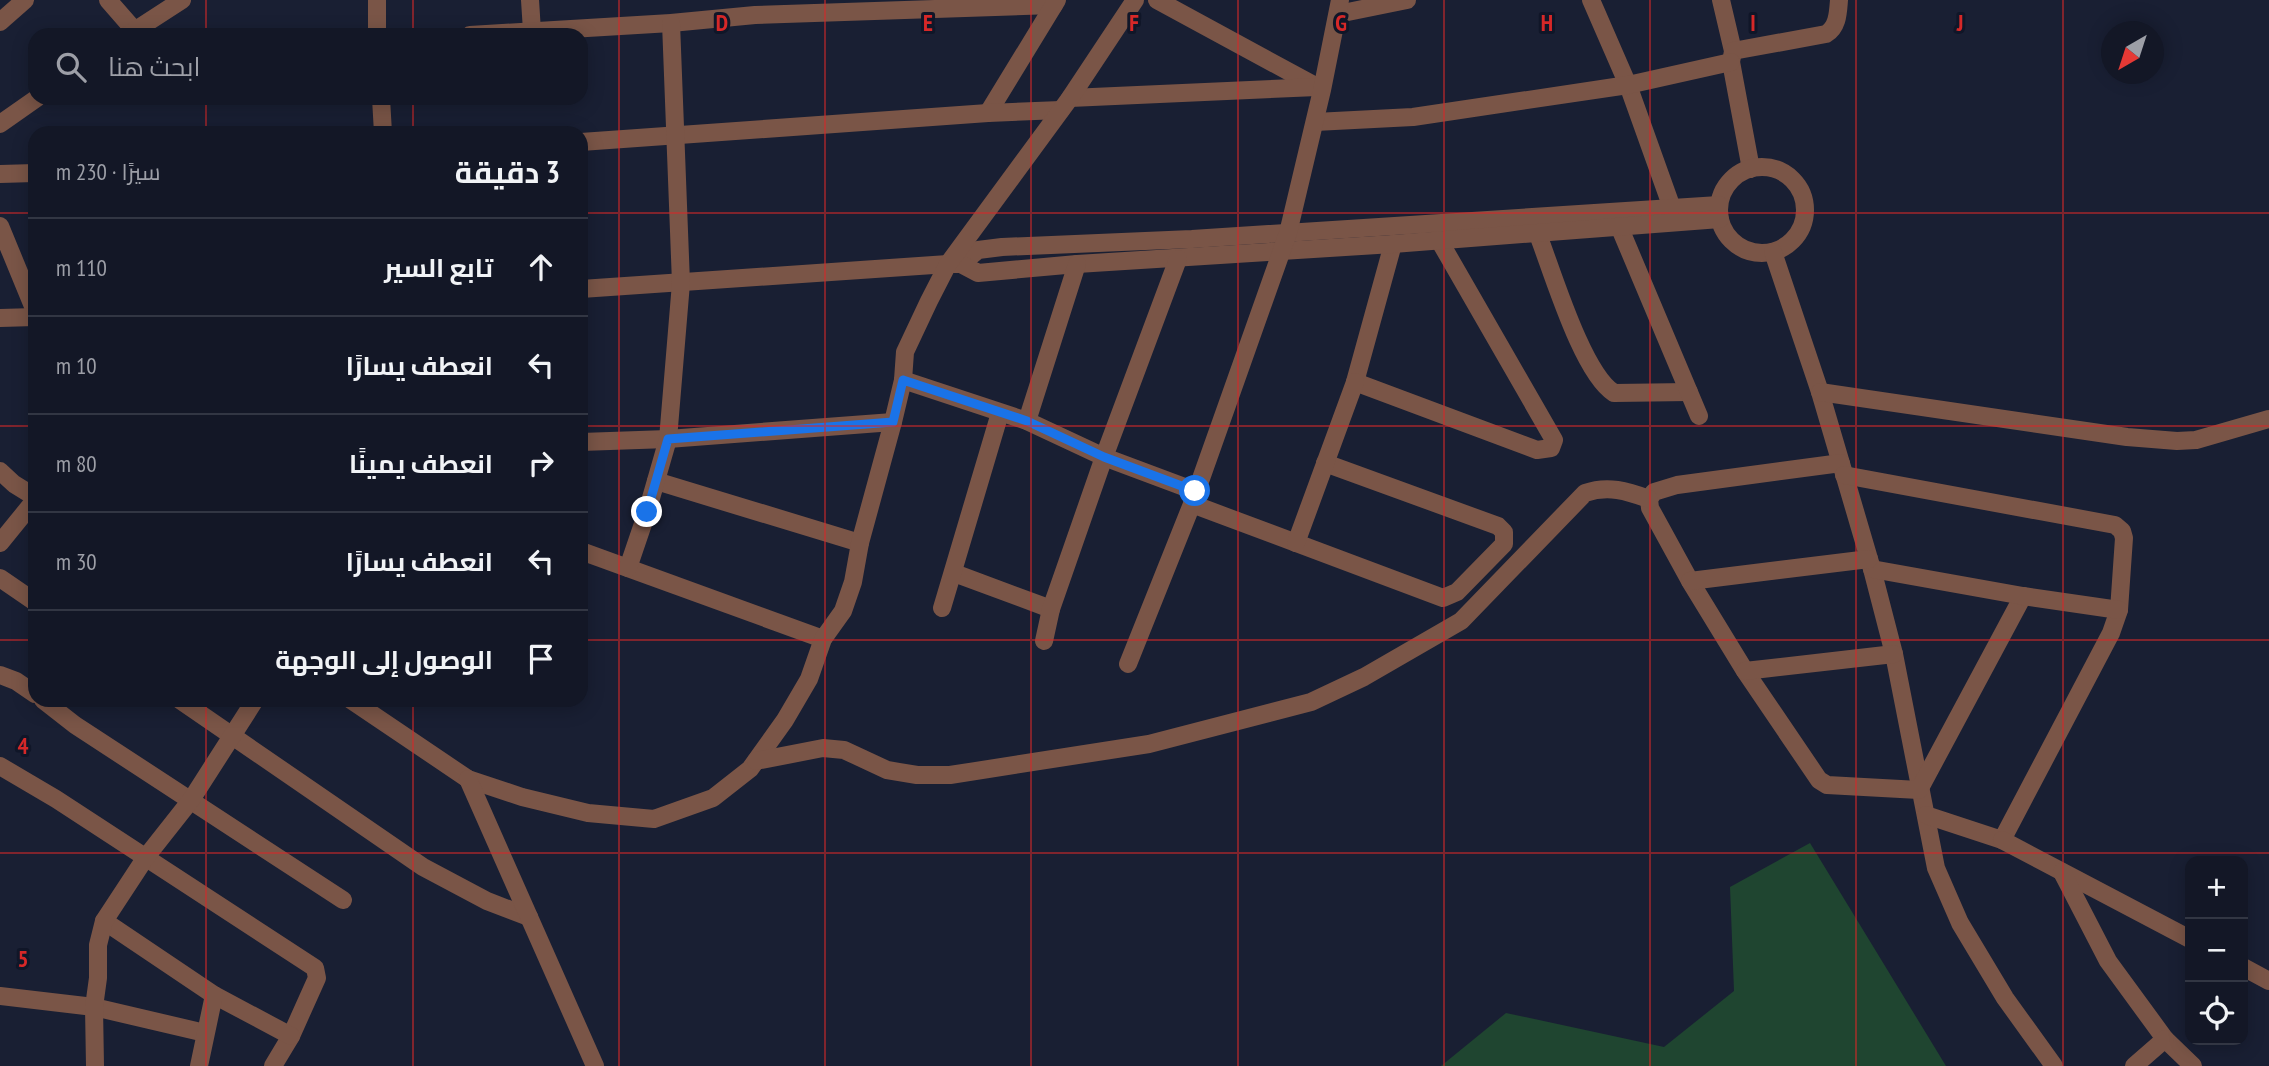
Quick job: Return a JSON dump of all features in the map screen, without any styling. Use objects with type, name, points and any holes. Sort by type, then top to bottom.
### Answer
[{"type":"street","points":[[0,22],[25,0]]},
{"type":"street","points":[[108,0],[128,28]]},
{"type":"street","points":[[140,28],[182,0]]},
{"type":"street","points":[[377,0],[377,28]]},
{"type":"street","points":[[530,0],[532,28]]},
{"type":"street","points":[[361,707],[468,779],[522,797],[588,813],[654,819],[713,798],[750,769],[785,720],[809,678],[823,639],[843,611],[853,582],[860,543],[893,422],[903,380],[905,352],[955,264],[1135,0]]},
{"type":"street","points":[[1157,0],[1320,89]]},
{"type":"street","points":[[1128,664],[1194,497],[1288,233],[1339,7],[1407,0]]},
{"type":"street","points":[[1591,0],[1628,85],[1672,208]]},
{"type":"street","points":[[1721,0],[1751,169]]},
{"type":"street","points":[[1315,122],[1413,117],[1628,85],[1732,56],[1826,34],[1834,25],[1839,0]]},
{"type":"street","points":[[584,28],[671,23],[753,8],[1056,2]]},
{"type":"street","points":[[988,113],[1056,2]]},
{"type":"street","points":[[628,568],[668,439],[681,283],[671,23]]},
{"type":"street","points":[[588,141],[988,113],[1066,104],[1320,89]]},
{"type":"street","points":[[0,124],[28,104]]},
{"type":"street","points":[[381,105],[383,126]]},
{"type":"street","points":[[1768,167],[1784,173],[1797,185],[1804,200],[1805,216],[1800,233],[1788,245],[1773,252],[1757,253],[1741,248],[1728,237],[1720,212],[1725,188],[1736,176],[1751,169],[1768,167]]},
{"type":"street","points":[[0,174],[28,173]]},
{"type":"street","points":[[588,289],[955,264],[978,273],[1439,240],[1672,208],[1720,212]]},
{"type":"street","points":[[955,264],[978,250],[1003,247],[1288,233],[1537,225],[1619,226],[1720,212]]},
{"type":"street","points":[[1537,225],[1576,334],[1594,373],[1604,387],[1614,393],[1689,392]]},
{"type":"street","points":[[0,226],[28,294]]},
{"type":"street","points":[[1619,226],[1699,416]]},
{"type":"street","points":[[1355,382],[1537,450],[1546,450],[1554,444],[1439,240]]},
{"type":"street","points":[[1296,542],[1355,382],[1393,244]]},
{"type":"street","points":[[1773,252],[1820,392],[1894,654],[1936,868],[1960,923],[2005,998],[2054,1066]]},
{"type":"street","points":[[1044,640],[1051,609],[1104,457],[1178,259]]},
{"type":"street","points":[[1027,421],[1077,264]]},
{"type":"street","points":[[0,318],[28,317]]},
{"type":"street","points":[[903,380],[1027,421],[1296,542],[1443,598],[1457,592],[1504,544],[1504,532],[1498,526],[1325,463]]},
{"type":"street","points":[[1820,392],[2127,437],[2177,441],[2216,436],[2269,419]]},
{"type":"street","points":[[942,607],[1000,413]]},
{"type":"street","points":[[588,442],[668,439],[893,422]]},
{"type":"street","points":[[1919,790],[1823,783],[1745,671],[1690,581],[1650,508],[1649,499],[1654,492],[1677,485],[1842,469],[2115,526],[2122,531],[2124,538],[2119,610],[2111,633],[2002,840]]},
{"type":"street","points":[[0,471],[28,494]]},
{"type":"street","points":[[656,481],[860,543]]},
{"type":"street","points":[[756,761],[823,748],[844,750],[887,770],[917,775],[950,775],[1149,744],[1311,702],[1364,677],[1461,621],[1585,493],[1599,488],[1614,489],[1649,499]]},
{"type":"street","points":[[0,543],[28,508]]},
{"type":"street","points":[[588,554],[823,639]]},
{"type":"street","points":[[1690,581],[1870,564],[2023,596],[2119,610]]},
{"type":"street","points":[[954,573],[1051,609]]},
{"type":"street","points":[[0,578],[28,596]]},
{"type":"street","points":[[1919,790],[2023,596]]},
{"type":"street","points":[[1745,671],[1894,654]]},
{"type":"street","points":[[0,675],[28,689]]},
{"type":"street","points":[[52,707],[75,725],[343,900]]},
{"type":"street","points":[[190,707],[423,867],[487,901],[529,917]]},
{"type":"street","points":[[95,1066],[94,1007],[98,978],[98,945],[104,921],[146,857],[191,800],[250,707]]},
{"type":"street","points":[[0,766],[57,799],[315,968],[317,978],[291,1036],[273,1066]]},
{"type":"street","points":[[468,779],[595,1066]]},
{"type":"street","points":[[1926,815],[2002,840],[2185,936]]},
{"type":"street","points":[[2062,872],[2108,961],[2165,1039],[2193,1066]]},
{"type":"street","points":[[104,921],[214,995],[291,1036]]},
{"type":"street","points":[[2248,970],[2269,981]]},
{"type":"street","points":[[199,1066],[214,995]]},
{"type":"street","points":[[0,996],[94,1007],[205,1032]]},
{"type":"street","points":[[2134,1066],[2165,1039]]},
{"type":"green space","points":[[1810,843],[1946,1066],[1441,1066],[1506,1013],[1664,1047],[1734,991],[1730,887]]},
{"type":"route","points":[[647,512],[668,439],[893,422],[903,380],[1027,421],[1104,457],[1195,491]]}]
